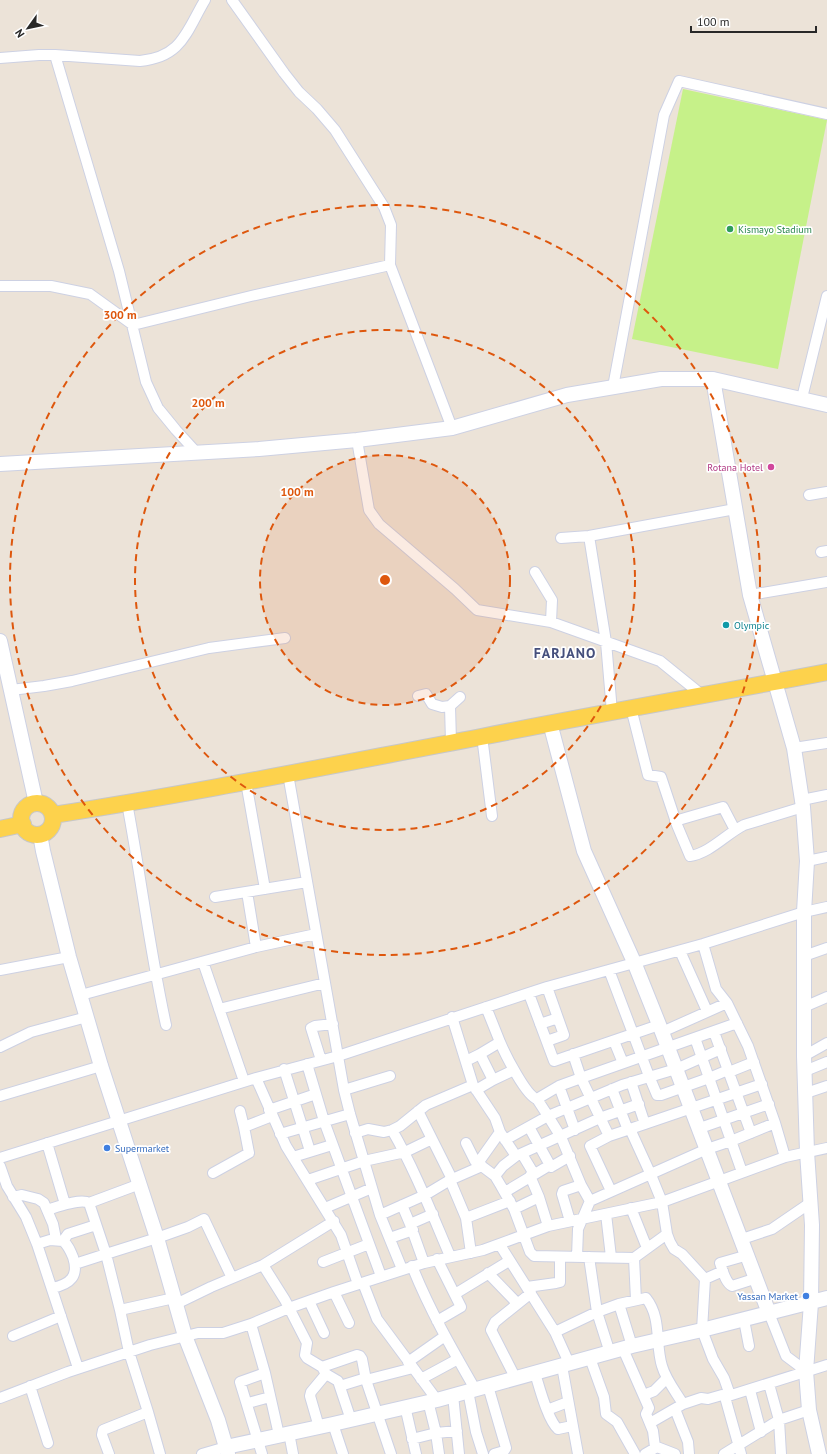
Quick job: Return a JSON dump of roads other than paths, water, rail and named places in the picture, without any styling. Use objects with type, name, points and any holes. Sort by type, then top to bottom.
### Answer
[{"type":"main road","points":[[53,815],[127,804],[827,672]]},
{"type":"main road","points":[[36,803],[43,804],[53,815],[50,829],[40,834],[33,834],[29,832],[23,824],[22,814],[25,809],[36,803]]},
{"type":"main road","points":[[0,828],[23,824]]},
{"type":"street","points":[[0,58],[55,55],[140,61],[152,60],[162,57],[179,45],[205,0]]},
{"type":"street","points":[[232,0],[287,78],[335,130],[384,207],[390,225],[390,265],[452,428]]},
{"type":"street","points":[[55,55],[119,272],[146,382],[158,408],[197,453]]},
{"type":"street","points":[[613,387],[664,115],[678,81],[827,114]]},
{"type":"street","points":[[0,286],[51,286],[90,294],[133,325],[251,296],[390,265]]},
{"type":"street","points":[[802,398],[826,301]]},
{"type":"street","points":[[0,464],[259,449],[357,440],[452,428],[567,395],[660,378],[713,379],[802,398],[827,405]]},
{"type":"street","points":[[713,379],[750,595],[794,748],[802,804],[807,861],[804,912],[804,1071],[806,1093],[806,1152],[812,1230],[811,1303],[806,1371],[809,1410],[819,1454]]},
{"type":"street","points":[[357,440],[369,510],[379,524],[455,589],[477,610],[551,622],[660,661],[702,695]]},
{"type":"street","points":[[809,495],[827,492]]},
{"type":"street","points":[[560,538],[589,536],[735,509]]},
{"type":"street","points":[[589,536],[606,642],[612,712]]},
{"type":"street","points":[[536,572],[552,600],[551,622]]},
{"type":"street","points":[[750,595],[827,582]]},
{"type":"street","points":[[11,690],[72,681],[209,648],[285,638]]},
{"type":"street","points":[[0,641],[36,803]]},
{"type":"street","points":[[418,696],[426,694],[432,704],[441,707],[450,706],[460,697]]},
{"type":"street","points":[[450,706],[451,742]]},
{"type":"street","points":[[631,708],[648,775],[662,777],[675,821],[690,856],[711,847],[744,825],[827,795]]},
{"type":"street","points":[[550,724],[584,851],[634,962],[700,1128],[718,1182],[742,1239],[786,1356],[806,1371]]},
{"type":"street","points":[[482,736],[492,816]]},
{"type":"street","points":[[794,748],[827,743]]},
{"type":"street","points":[[288,774],[344,1090],[380,1215],[402,1269]]},
{"type":"street","points":[[246,782],[265,889]]},
{"type":"street","points":[[127,804],[139,866],[155,975],[166,1025]]},
{"type":"street","points":[[675,821],[722,807],[735,830]]},
{"type":"street","points":[[40,834],[42,851],[69,957],[101,1066],[157,1238],[185,1336],[218,1420],[227,1451]]},
{"type":"street","points":[[807,861],[827,857]]},
{"type":"street","points":[[214,897],[307,882]]},
{"type":"street","points":[[247,892],[256,947]]},
{"type":"street","points":[[0,1158],[244,1081],[284,1069],[338,1056],[547,987],[634,962],[680,951],[804,912],[827,907]]},
{"type":"street","points":[[80,995],[256,947],[316,934]]},
{"type":"street","points":[[703,944],[716,989],[727,1003],[748,1046],[776,1123],[785,1157]]},
{"type":"street","points":[[804,956],[827,948]]},
{"type":"street","points":[[680,951],[707,1011]]},
{"type":"street","points":[[0,970],[69,957]]},
{"type":"street","points":[[203,962],[244,1081]]},
{"type":"street","points":[[609,970],[657,1095],[684,1088],[754,1062]]},
{"type":"street","points":[[220,1008],[325,983]]},
{"type":"street","points":[[547,987],[564,1035],[547,1041]]},
{"type":"street","points":[[529,994],[554,1061],[633,1035],[660,1028],[727,1003]]},
{"type":"street","points":[[804,1007],[827,996]]},
{"type":"street","points":[[486,1007],[500,1042],[514,1070],[533,1098],[537,1099],[561,1137],[581,1186],[590,1201]]},
{"type":"street","points":[[0,1047],[31,1032],[87,1017]]},
{"type":"street","points":[[452,1018],[475,1088],[495,1118],[503,1136],[519,1155],[532,1175],[548,1226]]},
{"type":"street","points":[[540,1024],[558,1018]]},
{"type":"street","points":[[537,1099],[559,1086],[737,1023]]},
{"type":"street","points":[[321,1060],[311,1028],[315,1026],[333,1024]]},
{"type":"street","points":[[714,1032],[751,1133]]},
{"type":"street","points":[[695,1038],[742,1172]]},
{"type":"street","points":[[614,1041],[623,1063]]},
{"type":"street","points":[[466,1061],[500,1042]]},
{"type":"street","points":[[804,1056],[827,1043]]},
{"type":"street","points":[[380,1215],[424,1195],[480,1165],[503,1136],[529,1127],[548,1116],[612,1089],[649,1076],[676,1069],[721,1049]]},
{"type":"street","points":[[480,1054],[493,1080]]},
{"type":"street","points":[[573,1054],[581,1078],[609,1136]]},
{"type":"street","points":[[804,1071],[827,1062]]},
{"type":"street","points":[[308,1064],[332,1145],[381,1276]]},
{"type":"street","points":[[0,1096],[101,1066]]},
{"type":"street","points":[[284,1069],[310,1151]]},
{"type":"street","points":[[356,1134],[372,1129],[384,1132],[392,1130],[400,1126],[429,1103],[475,1088],[514,1070]]},
{"type":"street","points":[[344,1090],[390,1076]]},
{"type":"street","points":[[256,1078],[280,1134],[341,1234],[376,1319],[421,1379],[432,1401],[439,1454]]},
{"type":"street","points":[[631,1082],[645,1124]]},
{"type":"street","points":[[611,1192],[590,1148],[592,1145],[609,1136],[762,1084]]},
{"type":"street","points":[[559,1086],[575,1130]]},
{"type":"street","points":[[806,1093],[827,1086]]},
{"type":"street","points":[[612,1089],[620,1111],[651,1175],[662,1202],[667,1234],[672,1246],[682,1254],[705,1279],[702,1330],[713,1359],[724,1378],[740,1450]]},
{"type":"street","points":[[244,1127],[294,1101],[316,1094]]},
{"type":"street","points":[[495,1176],[503,1166],[519,1155],[600,1118],[639,1104]]},
{"type":"street","points":[[700,1128],[769,1104]]},
{"type":"street","points":[[212,1173],[249,1153],[240,1111]]},
{"type":"street","points":[[418,1111],[451,1180],[466,1218],[471,1253]]},
{"type":"street","points":[[280,1134],[350,1114]]},
{"type":"street","points":[[578,1257],[578,1232],[590,1201],[638,1178],[651,1175],[707,1149],[776,1123]]},
{"type":"street","points":[[529,1127],[550,1165]]},
{"type":"street","points":[[392,1130],[433,1214],[450,1256]]},
{"type":"street","points":[[308,1180],[364,1161],[404,1152],[432,1139]]},
{"type":"street","points":[[47,1143],[65,1204]]},
{"type":"street","points":[[466,1143],[474,1161],[495,1176],[505,1192],[512,1205],[530,1252],[533,1255],[634,1258],[667,1234]]},
{"type":"street","points":[[293,1157],[332,1145]]},
{"type":"street","points":[[0,1398],[78,1368],[129,1352],[198,1332],[220,1334],[251,1324],[289,1308],[402,1269],[437,1259],[471,1253],[500,1245],[548,1226],[662,1202],[785,1157],[827,1148]]},
{"type":"street","points":[[505,1192],[550,1165],[552,1166],[570,1156]]},
{"type":"street","points":[[0,1166],[13,1197],[26,1217],[37,1244],[78,1368]]},
{"type":"street","points":[[47,1210],[65,1204],[85,1201],[89,1203],[140,1184]]},
{"type":"street","points":[[570,1221],[562,1194],[563,1191],[581,1186]]},
{"type":"street","points":[[325,1208],[372,1188]]},
{"type":"street","points":[[13,1197],[22,1194],[38,1199],[44,1203],[59,1240],[70,1250],[76,1272],[70,1280],[62,1285],[52,1288]]},
{"type":"street","points":[[466,1218],[539,1197]]},
{"type":"street","points":[[89,1203],[106,1254],[129,1352],[160,1454]]},
{"type":"street","points":[[742,1239],[772,1229],[810,1203]]},
{"type":"street","points":[[402,1205],[424,1263]]},
{"type":"street","points":[[632,1208],[646,1248]]},
{"type":"street","points":[[390,1238],[433,1214]]},
{"type":"street","points":[[606,1214],[611,1258]]},
{"type":"street","points":[[75,1264],[157,1238],[204,1220],[232,1278]]},
{"type":"street","points":[[120,1310],[175,1301],[232,1278],[263,1265],[334,1221]]},
{"type":"street","points":[[37,1244],[59,1240],[68,1234],[96,1225]]},
{"type":"street","points":[[322,1262],[369,1244]]},
{"type":"street","points":[[500,1245],[555,1332],[566,1364],[568,1402],[578,1454]]},
{"type":"street","points":[[748,1255],[720,1263],[727,1282],[732,1286],[756,1278]]},
{"type":"street","points":[[516,1379],[491,1330],[495,1322],[517,1303],[529,1290],[560,1282],[560,1257]]},
{"type":"street","points":[[589,1257],[597,1312],[622,1349],[644,1395],[649,1408],[646,1414],[650,1423],[656,1447]]},
{"type":"street","points":[[634,1258],[636,1300]]},
{"type":"street","points":[[437,1259],[461,1307],[437,1321]]},
{"type":"street","points":[[455,1294],[509,1261]]},
{"type":"street","points":[[263,1265],[289,1308],[307,1343],[305,1355],[336,1379],[340,1386],[351,1420]]},
{"type":"street","points":[[412,1266],[421,1290],[437,1321],[477,1389],[506,1448],[505,1451],[494,1454]]},
{"type":"street","points":[[705,1279],[723,1271]]},
{"type":"street","points":[[488,1273],[517,1303]]},
{"type":"street","points":[[334,1292],[348,1323]]},
{"type":"street","points":[[555,1332],[597,1312],[619,1304],[646,1298],[651,1305],[656,1321],[662,1367],[667,1378],[684,1404]]},
{"type":"street","points":[[202,1454],[260,1447],[284,1434],[432,1401],[622,1349],[744,1320],[827,1298]]},
{"type":"street","points":[[309,1301],[324,1333]]},
{"type":"street","points":[[619,1304],[622,1349]]},
{"type":"street","points":[[13,1336],[61,1316]]},
{"type":"street","points":[[744,1320],[749,1346]]},
{"type":"street","points":[[251,1324],[270,1396],[293,1454]]},
{"type":"street","points":[[340,1386],[410,1365],[445,1336]]},
{"type":"street","points":[[319,1427],[310,1396],[311,1392],[324,1371],[358,1355],[362,1359],[366,1379],[391,1454]]},
{"type":"street","points":[[590,1358],[604,1397],[606,1414],[617,1422],[635,1454]]},
{"type":"street","points":[[421,1379],[458,1359]]},
{"type":"street","points":[[650,1423],[684,1404],[701,1398],[708,1399],[722,1395],[727,1396],[750,1390],[827,1365]]},
{"type":"street","points":[[535,1373],[556,1428],[560,1429],[572,1426]]},
{"type":"street","points":[[260,1447],[248,1403],[240,1382],[265,1374]]},
{"type":"street","points":[[644,1395],[654,1392],[667,1378]]},
{"type":"street","points":[[768,1384],[779,1420],[779,1453]]},
{"type":"street","points":[[30,1386],[48,1443]]},
{"type":"street","points":[[477,1389],[476,1432],[482,1454]]},
{"type":"street","points":[[750,1390],[761,1432]]},
{"type":"street","points":[[453,1395],[459,1454]]},
{"type":"street","points":[[248,1403],[270,1396]]},
{"type":"street","points":[[548,1410],[568,1402]]},
{"type":"street","points":[[405,1406],[416,1454]]},
{"type":"street","points":[[674,1409],[688,1442],[689,1454]]},
{"type":"street","points":[[724,1454],[740,1450],[761,1432],[779,1420],[809,1410]]},
{"type":"street","points":[[109,1454],[102,1435],[102,1430],[148,1412]]},
{"type":"street","points":[[333,1424],[343,1454]]},
{"type":"street","points":[[412,1439],[436,1433],[457,1431]]},
{"type":"street","points":[[645,1454],[656,1447],[675,1454]]},
{"type":"place","name":"Kismayo Stadium","points":[[730,229]]},
{"type":"place","name":"Rotana Hotel","points":[[771,467]]},
{"type":"place","name":"Olympic","points":[[726,625]]},
{"type":"place","name":"Supermarket","points":[[107,1148]]},
{"type":"place","name":"Yassan Market","points":[[806,1296]]},
{"type":"district","name":"FARJANO","points":[[565,653]]}]
